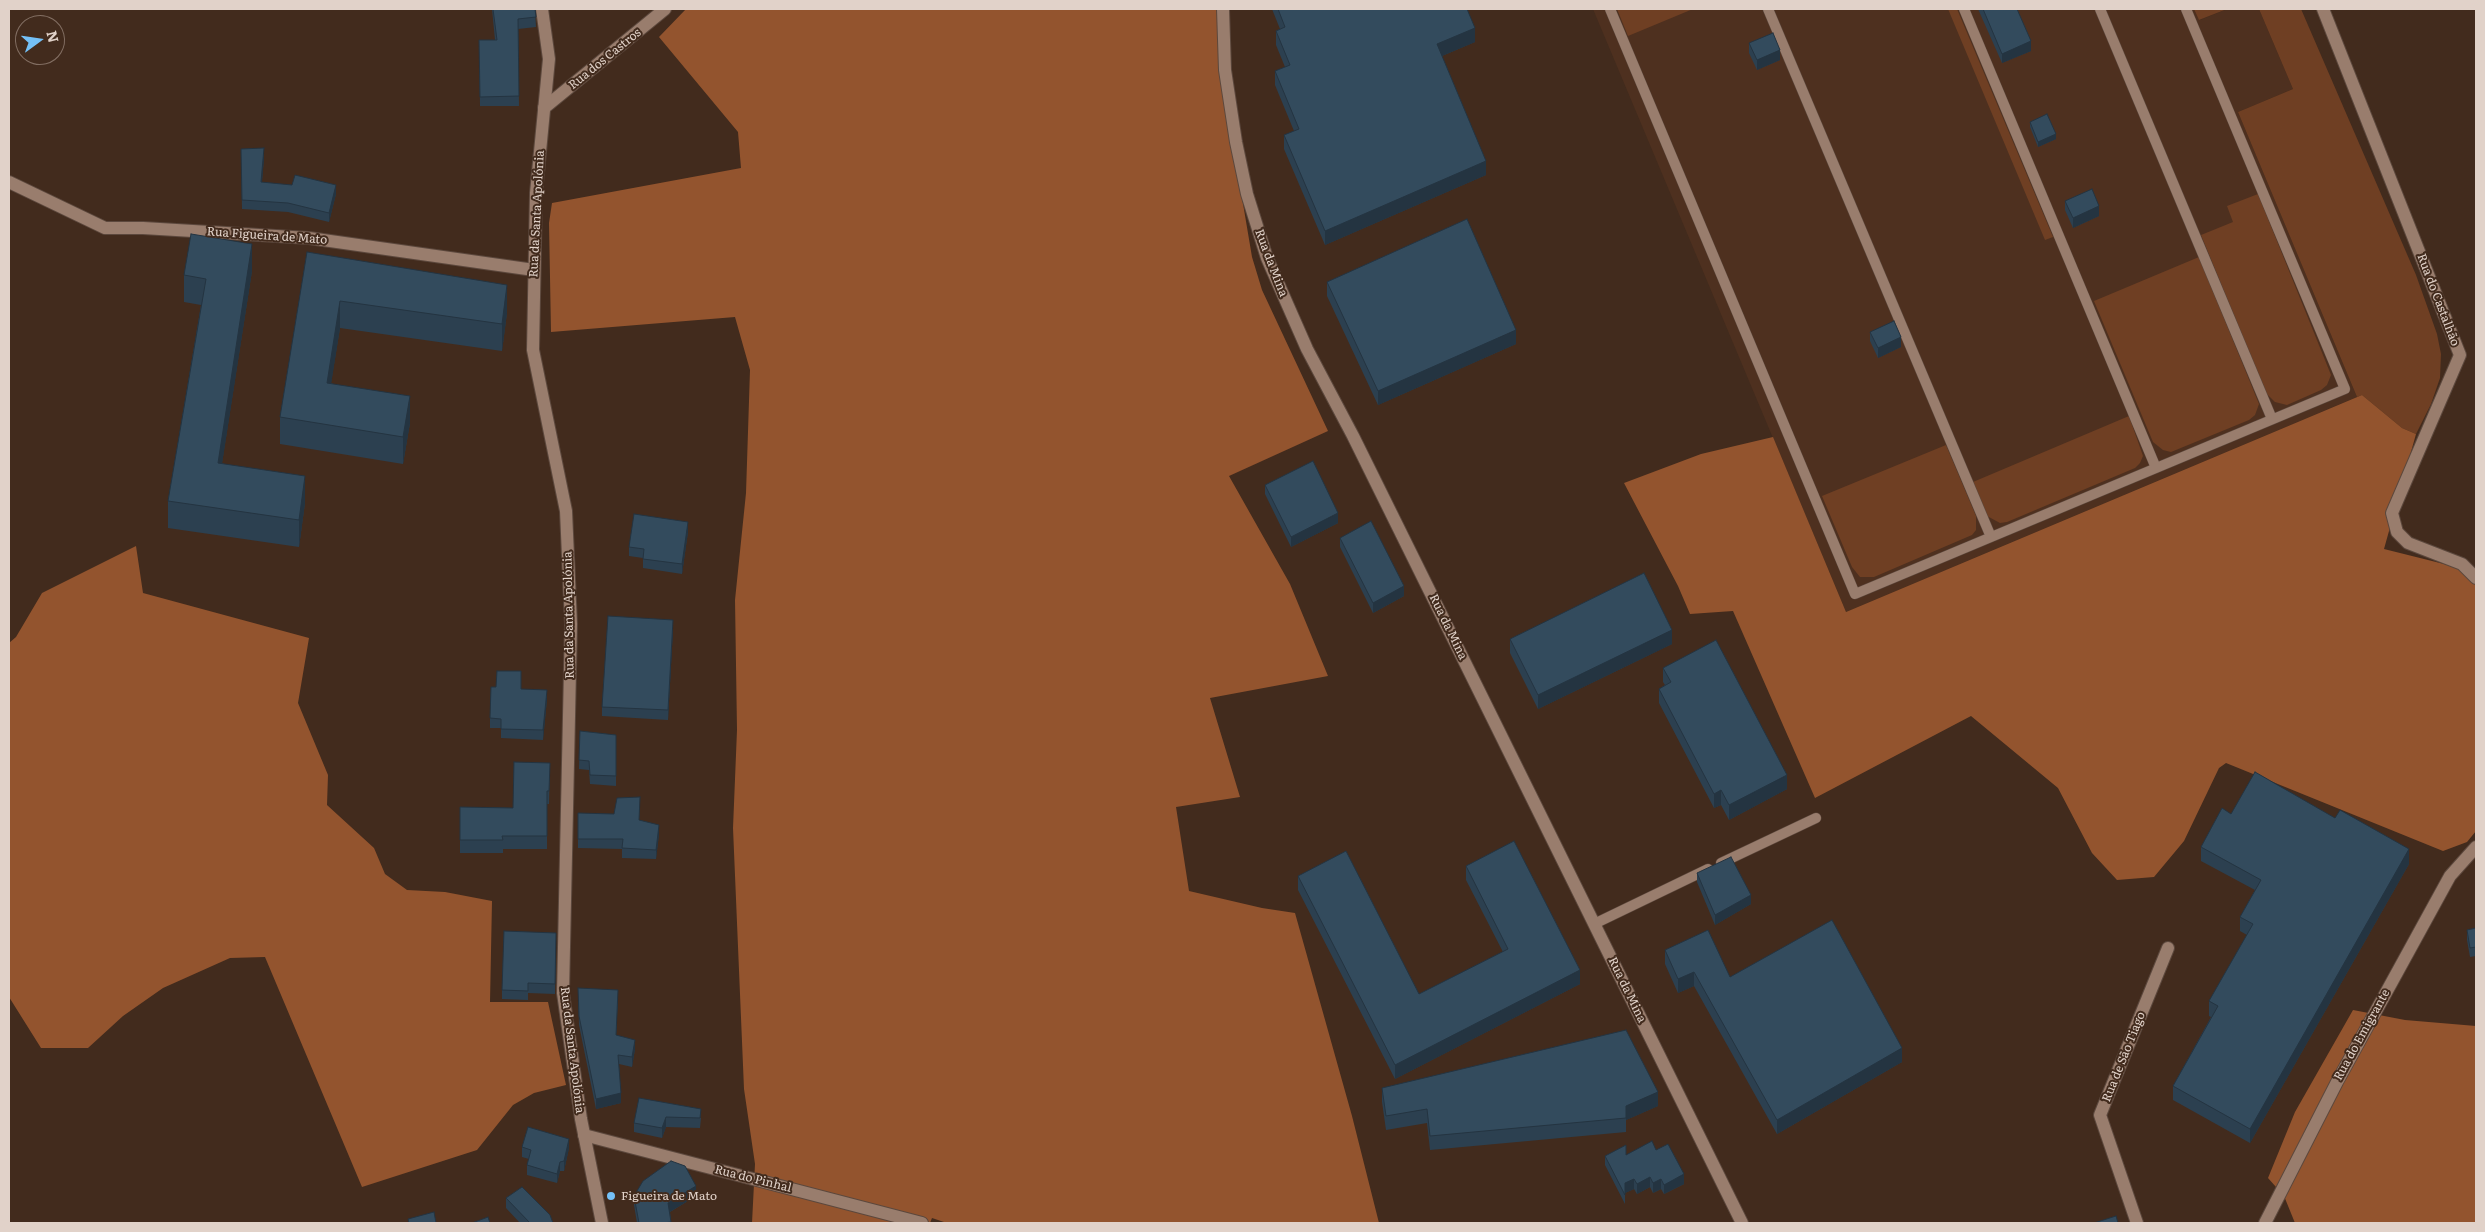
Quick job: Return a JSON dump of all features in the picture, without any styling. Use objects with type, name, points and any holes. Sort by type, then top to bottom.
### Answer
[{"type":"street","name":"Rua da Santa Apolónia","points":[[542,9],[549,59],[536,193],[533,350],[566,511],[571,624],[563,993],[584,1135],[602,1223]]},
{"type":"street","name":"Rua dos Castros","points":[[544,108],[666,9]]},
{"type":"street","name":"Rua da Mina","points":[[1223,9],[1226,70],[1236,142],[1247,194],[1268,258],[1307,349],[1353,436],[1742,1223]]},
{"type":"street","name":"Rua do Castalhão","points":[[2323,9],[2460,355],[2392,513],[2397,532],[2408,543],[2462,564],[2476,578]]},
{"type":"street","name":"Rua Figueira de Mato","points":[[9,182],[105,228],[143,228],[309,238],[534,270]]},
{"type":"street","name":"Rua do Emigrante","points":[[2267,1222],[2337,1082],[2450,876],[2474,852]]},
{"type":"street","name":"Rua de São Tiago","points":[[2137,1223],[2100,1115],[2168,948]]},
{"type":"street","name":"Rua do Pinhal","points":[[584,1135],[922,1223]]},
{"type":"lane","points":[[1610,9],[1855,594],[2345,389],[2186,9]]},
{"type":"lane","points":[[1768,9],[1991,537]]},
{"type":"lane","points":[[1964,9],[2156,468]]},
{"type":"lane","points":[[2100,9],[2272,419]]},
{"type":"lane","points":[[1594,924],[1816,818]]},
{"type":"shaded area","points":[[686,9],[1218,9],[1222,79],[1252,257],[1262,290],[1328,431],[1229,476],[1290,584],[1328,676],[1210,698],[1240,797],[1176,807],[1189,891],[1262,908],[1295,913],[1352,1116],[1379,1223],[947,1223],[932,1218],[930,1223],[752,1223],[755,1164],[744,1089],[733,828],[737,730],[735,600],[746,493],[750,370],[735,317],[551,332],[549,223],[552,203],[741,168],[738,132],[659,37]]},
{"type":"shaded area","points":[[1593,9],[2194,9],[2200,20],[2227,9],[2259,9],[2293,89],[2238,112],[2357,397],[1846,612]]},
{"type":"shaded area","points":[[1617,9],[1693,9],[1628,36]]},
{"type":"shaded area","points":[[1948,9],[1957,9],[2053,237],[2045,240]]},
{"type":"shaded area","points":[[2194,9],[2227,9],[2199,20]]},
{"type":"shaded area","points":[[2259,9],[2301,9],[2416,275],[2437,334],[2441,354],[2440,378],[2431,404],[2416,434],[2402,428],[2362,395],[2357,397],[2238,112],[2293,89]]},
{"type":"shaded area","points":[[2258,194],[2331,375],[2327,385],[2321,390],[2287,405],[2275,402],[2266,393],[2201,235],[2233,222],[2227,206]]},
{"type":"shaded area","points":[[2199,257],[2259,404],[2255,415],[2249,420],[2171,452],[2163,450],[2153,442],[2094,301]]},
{"type":"shaded area","points":[[2362,395],[2402,428],[2416,434],[2384,549],[2476,572],[2476,831],[2467,842],[2443,851],[2226,763],[2219,768],[2184,841],[2154,877],[2117,880],[2092,853],[2058,788],[1971,716],[1815,798],[1733,611],[1690,614],[1678,586],[1624,483],[1701,454],[1773,437],[1846,612]]},
{"type":"shaded area","points":[[2129,416],[2143,456],[2135,468],[2007,522],[2000,523],[1987,516],[1973,482]]},
{"type":"shaded area","points":[[1946,445],[1976,516],[1976,530],[1972,535],[1874,577],[1860,577],[1852,567],[1822,496]]},
{"type":"shaded area","points":[[136,546],[143,593],[309,638],[298,703],[328,775],[327,805],[374,848],[385,874],[407,890],[445,892],[492,901],[490,1002],[548,1002],[566,1085],[534,1093],[513,1105],[477,1150],[362,1187],[265,957],[230,958],[163,988],[123,1016],[88,1048],[41,1048],[9,997],[9,643],[16,637],[42,593]]},
{"type":"shaded area","points":[[2353,1010],[2405,1020],[2476,1026],[2476,1223],[2295,1223],[2284,1196],[2268,1178],[2295,1112]]},
{"type":"building","points":[[493,9],[535,9],[536,17],[518,19],[519,96],[480,97],[479,40],[497,40]]},
{"type":"building","points":[[1278,9],[1467,9],[1475,28],[1437,44],[1486,161],[1325,231],[1284,135],[1299,129],[1275,71],[1290,65],[1276,31],[1285,27]]},
{"type":"building","points":[[1983,9],[2017,9],[2031,41],[2002,54]]},
{"type":"building","points":[[1773,33],[1780,50],[1757,60],[1749,43]]},
{"type":"building","points":[[2047,114],[2056,134],[2038,142],[2030,122]]},
{"type":"building","points":[[264,148],[261,182],[292,185],[295,175],[336,185],[329,213],[288,203],[242,200],[241,149]]},
{"type":"building","points":[[2092,189],[2099,206],[2073,218],[2065,201]]},
{"type":"building","points":[[1467,219],[1516,330],[1378,391],[1327,282]]},
{"type":"building","points":[[191,234],[252,244],[218,463],[305,476],[299,520],[168,501],[206,279],[184,275]]},
{"type":"building","points":[[307,252],[507,285],[502,324],[340,301],[327,383],[410,396],[403,437],[280,417]]},
{"type":"building","points":[[1894,321],[1901,337],[1878,348],[1870,332]]},
{"type":"building","points":[[1313,461],[1338,513],[1291,537],[1265,485]]},
{"type":"building","points":[[634,514],[688,522],[682,564],[643,559],[644,549],[629,547]]},
{"type":"building","points":[[1371,521],[1404,586],[1373,603],[1340,538]]},
{"type":"building","points":[[1644,573],[1672,630],[1538,695],[1510,639]]},
{"type":"building","points":[[608,616],[673,620],[668,710],[602,707]]},
{"type":"building","points":[[1716,640],[1787,775],[1729,805],[1721,790],[1714,794],[1659,689],[1671,682],[1663,668]]},
{"type":"building","points":[[497,671],[521,671],[521,689],[547,690],[543,730],[501,729],[501,719],[490,718],[491,687],[496,687]]},
{"type":"building","points":[[580,731],[616,735],[616,776],[590,775],[589,761],[579,760]]},
{"type":"building","points":[[514,762],[550,763],[549,791],[547,791],[547,836],[502,836],[503,840],[460,840],[460,807],[513,808]]},
{"type":"building","points":[[2255,772],[2335,818],[2340,810],[2409,849],[2250,1129],[2173,1086],[2218,1006],[2209,1001],[2253,924],[2240,917],[2261,880],[2201,847],[2222,808],[2231,814]]},
{"type":"building","points":[[640,797],[639,820],[659,825],[656,850],[622,848],[623,839],[578,839],[578,813],[614,814],[617,798]]},
{"type":"building","points":[[1514,841],[1580,970],[1395,1065],[1298,876],[1346,851],[1419,994],[1508,949],[1466,866]]},
{"type":"building","points":[[1731,857],[1751,895],[1715,915],[1697,873]]},
{"type":"building","points":[[1832,920],[1902,1048],[1777,1120],[1694,972],[1678,979],[1665,950],[1708,930],[1730,977]]},
{"type":"building","points":[[2476,928],[2476,947],[2470,948],[2467,930]]},
{"type":"building","points":[[504,931],[556,933],[555,984],[528,983],[528,991],[502,990]]},
{"type":"building","points":[[578,988],[618,990],[616,1035],[635,1040],[632,1057],[618,1055],[621,1093],[596,1099],[579,1016]]},
{"type":"building","points":[[1626,1030],[1658,1092],[1626,1106],[1626,1118],[1430,1136],[1427,1109],[1386,1116],[1382,1088]]},
{"type":"building","points":[[639,1098],[701,1109],[700,1118],[666,1117],[662,1128],[634,1123]]},
{"type":"building","points":[[528,1127],[569,1139],[564,1161],[560,1162],[557,1174],[527,1165],[531,1150],[522,1147]]},
{"type":"building","points":[[1652,1141],[1656,1150],[1668,1144],[1684,1174],[1664,1185],[1661,1179],[1653,1183],[1650,1177],[1637,1184],[1634,1179],[1625,1183],[1625,1195],[1605,1156],[1626,1145],[1626,1155]]},
{"type":"building","points":[[671,1161],[685,1166],[696,1186],[668,1203],[671,1222],[639,1223],[634,1196],[643,1181]]},
{"type":"building","points":[[522,1187],[550,1215],[553,1223],[530,1223],[506,1198]]},
{"type":"building","points":[[434,1212],[436,1223],[409,1223],[408,1219]]},
{"type":"building","points":[[2116,1216],[2118,1223],[2094,1223]]},
{"type":"building","points":[[488,1217],[490,1223],[472,1223]]},
{"type":"place","name":"Figueira de Mato","points":[[611,1196]]}]
